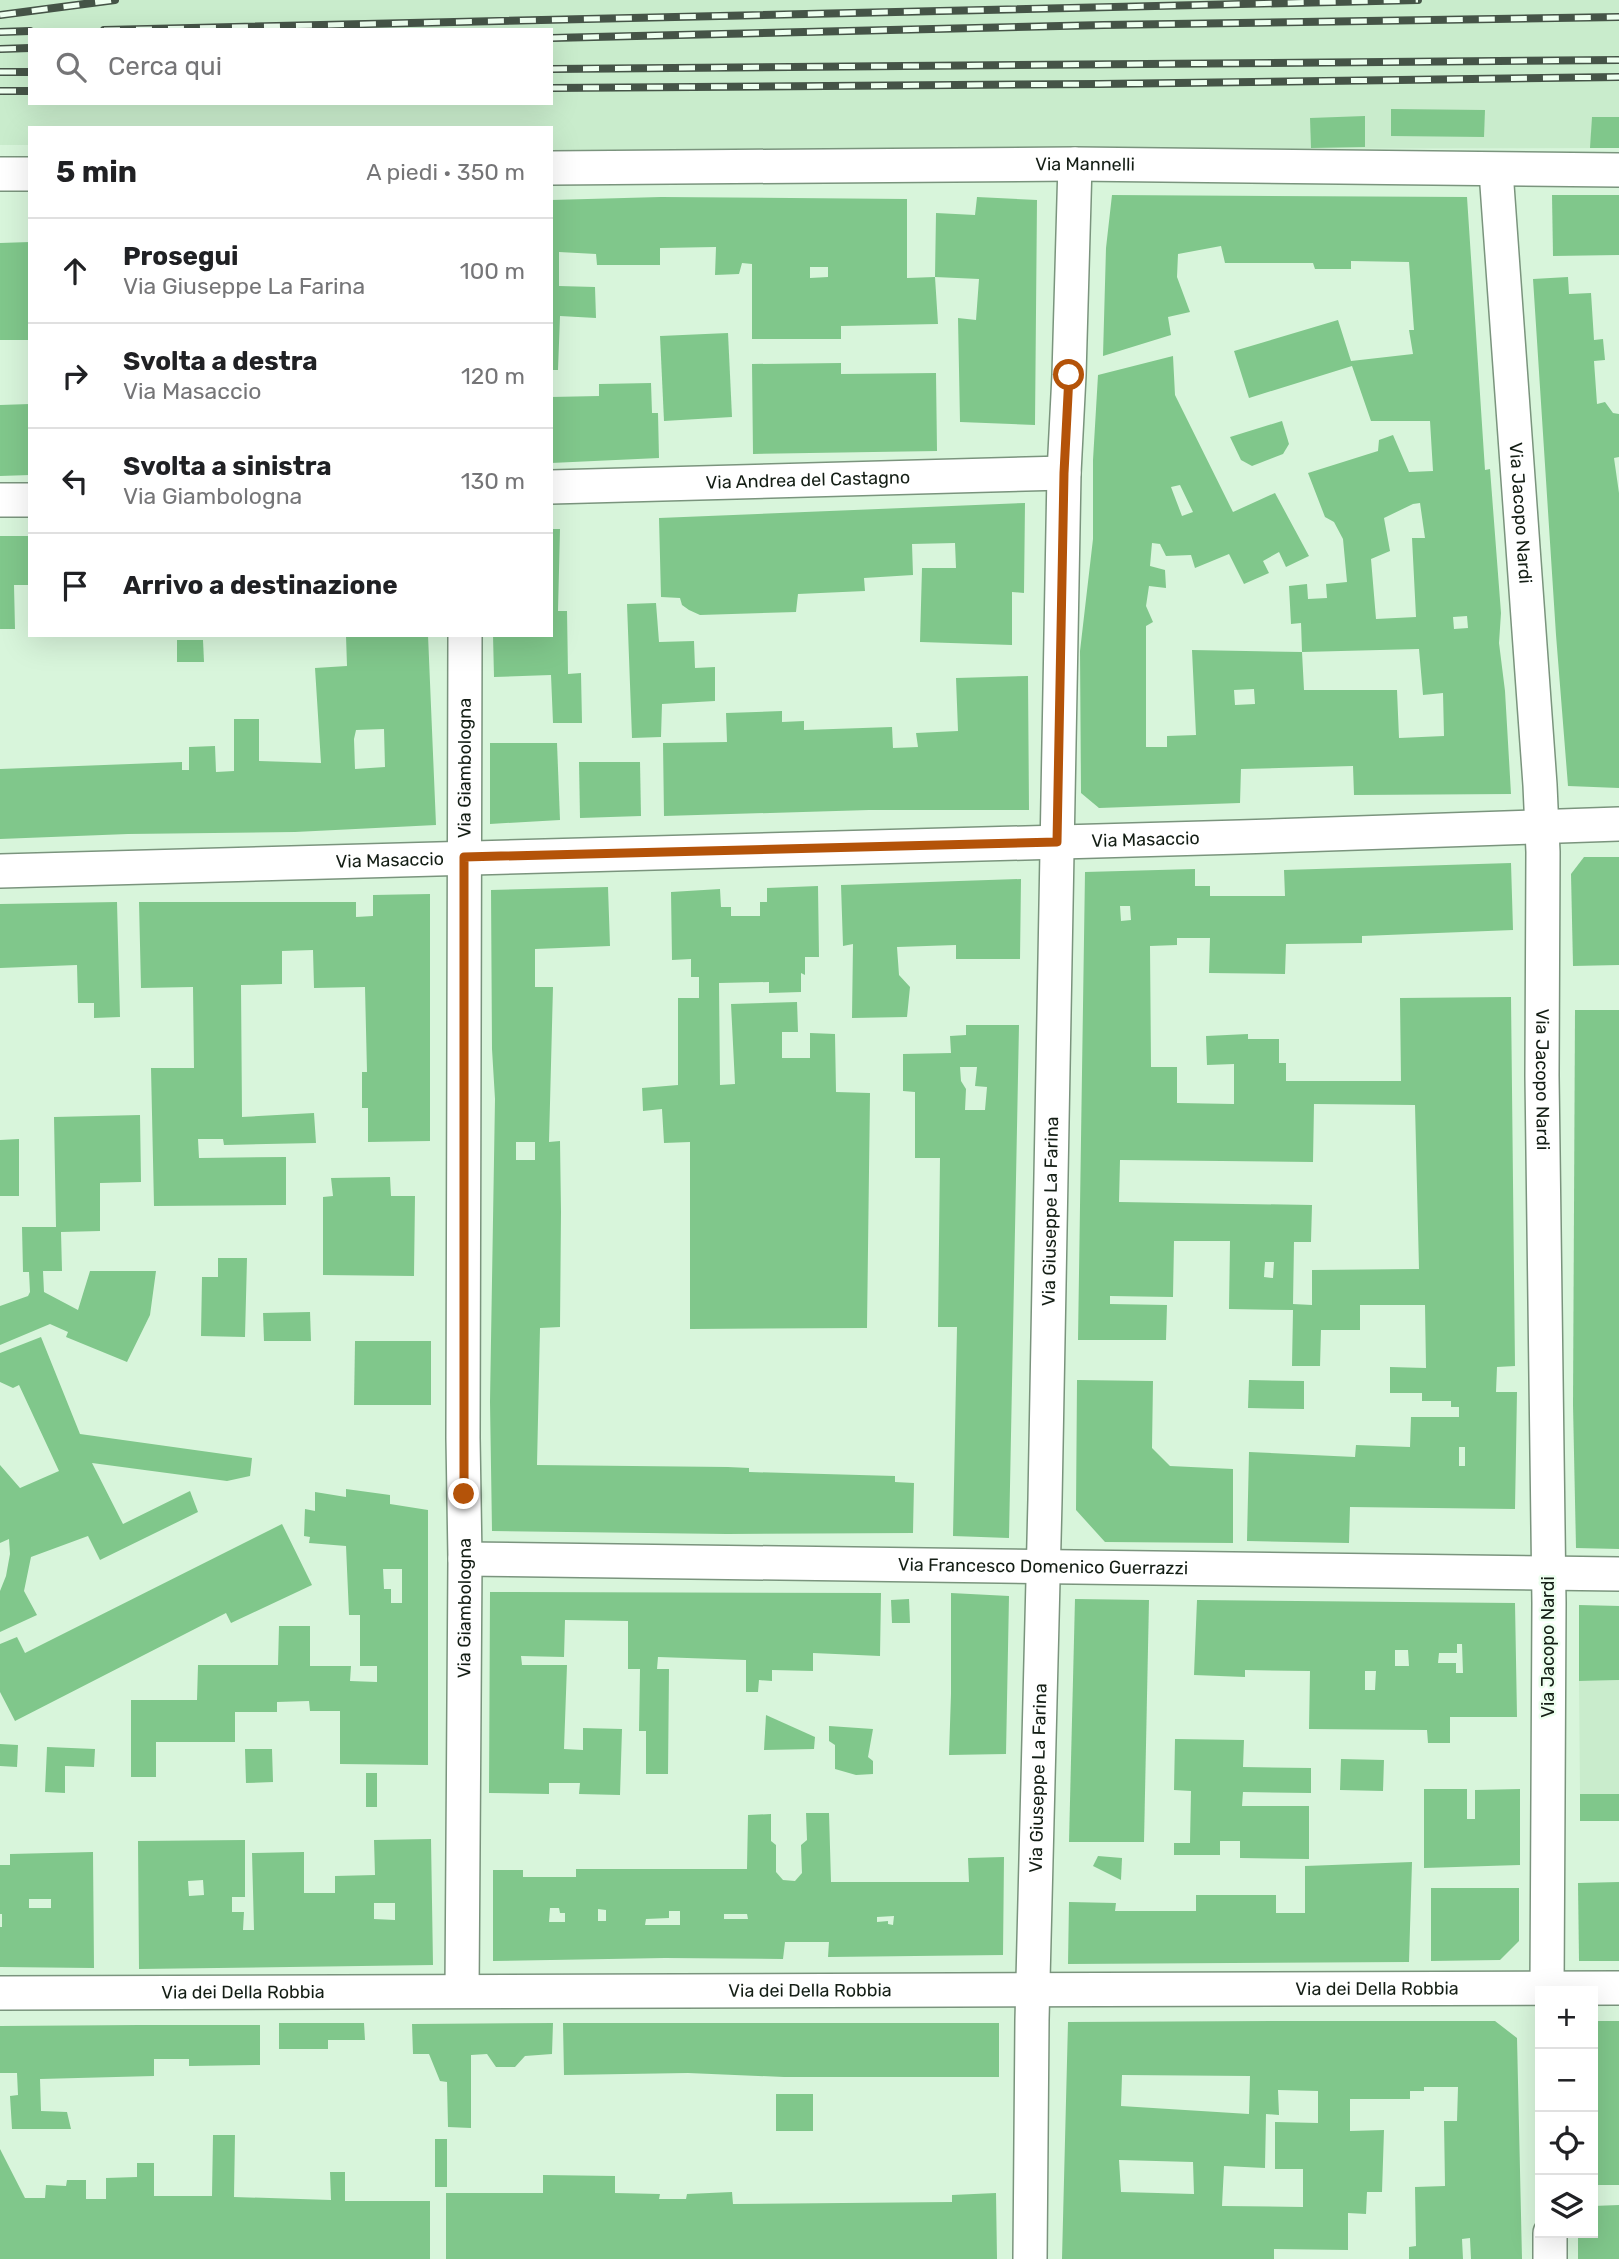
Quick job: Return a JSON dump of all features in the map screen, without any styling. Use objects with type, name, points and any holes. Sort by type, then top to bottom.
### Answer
[{"type":"street","name":"Via Mannelli","points":[[553,168],[1075,164],[1496,171],[1619,170]]},
{"type":"street","name":"Via Giuseppe La Farina","points":[[1030,2259],[1033,1991],[1044,1565],[1064,473],[1075,164]]},
{"type":"street","name":"Via Jacopo Nardi","points":[[1496,171],[1542,826],[1547,1986]]},
{"type":"street","points":[[0,174],[28,174]]},
{"type":"street","name":"Via Andrea del Castagno","points":[[553,486],[1064,473]]},
{"type":"street","points":[[0,500],[28,500]]},
{"type":"street","name":"Via Giambologna","points":[[461,1991],[465,1559],[465,637]]},
{"type":"street","name":"Via Masaccio","points":[[0,871],[1619,824]]},
{"type":"street","name":"Via Francesco Domenico Guerrazzi","points":[[465,1559],[1619,1574]]},
{"type":"street","name":"Via dei Della Robbia","points":[[0,1993],[1535,1989]]},
{"type":"street","name":"Via dei Della Robbia","points":[[1598,1989],[1619,1989]]},
{"type":"street","points":[[1550,2238],[1550,2259]]},
{"type":"shaded area","points":[[0,0],[1619,0],[1619,148],[553,150],[553,126],[28,126],[28,145],[0,145]]},
{"type":"shaded area","points":[[1619,1680],[1619,1794],[1580,1794],[1579,1681]]},
{"type":"building","points":[[1391,109],[1485,110],[1484,137],[1391,136]]},
{"type":"building","points":[[1365,116],[1365,147],[1311,148],[1310,118]]},
{"type":"building","points":[[1592,117],[1619,117],[1619,148],[1590,148]]},
{"type":"building","points":[[1112,195],[1467,197],[1485,470],[1490,469],[1501,613],[1499,643],[1505,691],[1511,794],[1354,795],[1353,766],[1241,769],[1240,803],[1099,808],[1081,793],[1080,651],[1093,539],[1093,460],[1098,375],[1173,356],[1175,395],[1233,512],[1275,493],[1309,556],[1286,567],[1279,552],[1263,561],[1269,573],[1244,584],[1229,554],[1195,568],[1191,555],[1166,556],[1160,544],[1152,543],[1150,566],[1165,570],[1166,588],[1149,586],[1146,606],[1153,622],[1146,626],[1146,747],[1167,747],[1167,736],[1196,735],[1192,650],[1302,652],[1301,623],[1291,624],[1289,586],[1307,584],[1308,599],[1327,598],[1326,584],[1347,582],[1343,539],[1334,522],[1325,517],[1308,473],[1378,451],[1379,440],[1393,435],[1409,472],[1433,471],[1430,421],[1371,421],[1352,366],[1249,398],[1234,351],[1338,320],[1351,361],[1413,354],[1409,330],[1414,330],[1409,262],[1351,261],[1351,269],[1315,269],[1313,263],[1225,263],[1221,246],[1178,254],[1177,277],[1190,312],[1168,317],[1171,335],[1103,356],[1106,248]],"holes":[[[1180,485],[1193,512],[1182,516],[1171,487]],[[1420,503],[1425,538],[1412,538],[1416,617],[1376,619],[1371,559],[1390,551],[1384,518]],[[1467,616],[1468,628],[1454,629],[1453,617]],[[1419,649],[1423,695],[1443,693],[1444,736],[1399,738],[1397,690],[1304,690],[1302,652]],[[1254,689],[1255,704],[1235,705],[1234,690]]]},
{"type":"building","points":[[1552,195],[1619,195],[1619,255],[1553,256]]},
{"type":"building","points":[[661,197],[907,199],[907,278],[935,277],[938,324],[841,326],[841,339],[752,339],[752,264],[742,263],[739,274],[715,275],[716,247],[660,248],[660,265],[597,265],[596,254],[559,252],[559,286],[595,287],[596,318],[560,316],[558,370],[553,370],[553,200]],"holes":[[[810,267],[828,267],[828,277],[810,278]]]},
{"type":"building","points":[[977,197],[1037,200],[1035,425],[960,422],[958,318],[976,320],[979,279],[935,277],[936,213],[975,215]]},
{"type":"building","points":[[28,242],[28,340],[0,340],[0,243]]},
{"type":"building","points":[[1568,277],[1569,294],[1591,293],[1594,340],[1603,339],[1605,360],[1594,361],[1597,404],[1605,402],[1613,413],[1619,414],[1619,457],[1614,458],[1619,493],[1619,788],[1568,786],[1533,279]]},
{"type":"building","points":[[728,333],[732,417],[664,421],[660,336]]},
{"type":"building","points":[[841,363],[841,374],[936,373],[937,451],[753,454],[752,364]]},
{"type":"building","points":[[651,383],[652,413],[658,413],[659,458],[553,463],[553,397],[599,396],[599,384]]},
{"type":"building","points":[[28,404],[28,475],[0,476],[0,405]]},
{"type":"building","points":[[1282,421],[1289,444],[1283,454],[1252,466],[1241,460],[1230,437]]},
{"type":"building","points":[[1025,503],[1024,593],[1012,592],[1012,645],[920,642],[922,568],[956,568],[955,543],[912,544],[913,575],[864,578],[865,591],[798,594],[796,612],[700,615],[682,605],[680,598],[661,597],[659,518]]},
{"type":"building","points":[[553,529],[560,529],[558,611],[567,611],[568,674],[581,673],[582,723],[553,723],[551,675],[494,677],[493,637],[553,637]]},
{"type":"building","points":[[0,536],[28,536],[28,585],[14,585],[15,629],[0,629]]},
{"type":"building","points":[[656,603],[659,642],[694,641],[695,668],[715,667],[715,701],[662,704],[661,737],[632,738],[627,604]]},
{"type":"building","points":[[346,637],[428,637],[436,825],[295,832],[0,839],[0,769],[182,762],[182,770],[189,770],[189,747],[215,746],[216,772],[234,771],[234,719],[259,719],[259,761],[321,763],[315,668],[347,666]],"holes":[[[384,729],[385,767],[355,769],[356,730]]]},
{"type":"building","points":[[177,640],[203,640],[204,662],[177,662]]},
{"type":"building","points":[[1028,676],[1029,810],[869,810],[664,816],[663,743],[727,742],[726,713],[782,711],[782,722],[804,721],[804,730],[892,727],[893,748],[918,747],[916,733],[958,731],[956,678]]},
{"type":"building","points":[[490,743],[557,743],[560,820],[490,824]]},
{"type":"building","points":[[579,762],[640,762],[641,816],[580,818]]},
{"type":"building","points":[[1584,857],[1619,857],[1619,965],[1573,966],[1571,874]]},
{"type":"building","points":[[1511,863],[1513,930],[1362,936],[1362,943],[1286,944],[1285,974],[1209,973],[1210,938],[1177,938],[1177,945],[1150,946],[1151,1067],[1177,1067],[1177,1103],[1234,1104],[1234,1064],[1207,1065],[1206,1036],[1248,1034],[1248,1039],[1279,1039],[1279,1063],[1286,1063],[1286,1081],[1401,1081],[1400,998],[1511,997],[1515,1366],[1497,1367],[1496,1392],[1517,1392],[1515,1509],[1350,1507],[1349,1543],[1247,1541],[1249,1452],[1355,1457],[1356,1445],[1410,1447],[1411,1417],[1459,1417],[1459,1407],[1451,1407],[1451,1401],[1422,1401],[1422,1393],[1390,1393],[1390,1367],[1426,1368],[1425,1305],[1360,1305],[1360,1330],[1321,1330],[1320,1366],[1292,1366],[1293,1310],[1229,1309],[1230,1241],[1174,1241],[1173,1297],[1110,1296],[1110,1304],[1167,1305],[1166,1340],[1078,1340],[1085,872],[1195,869],[1195,886],[1210,886],[1210,896],[1285,896],[1284,870]],"holes":[[[1120,906],[1130,906],[1131,920],[1121,921]],[[1314,1104],[1415,1105],[1419,1269],[1312,1270],[1312,1305],[1293,1304],[1294,1242],[1311,1242],[1312,1205],[1119,1202],[1120,1160],[1313,1162]],[[1265,1262],[1274,1262],[1273,1278],[1264,1277]],[[1459,1447],[1465,1447],[1465,1466],[1459,1466]]]},
{"type":"building","points":[[1021,879],[1020,959],[956,959],[956,945],[897,947],[899,975],[910,987],[907,1017],[852,1018],[853,944],[843,946],[841,885]]},
{"type":"building","points":[[818,886],[819,957],[805,957],[805,975],[801,973],[801,992],[769,993],[769,982],[719,983],[720,1085],[735,1084],[731,1004],[797,1002],[798,1032],[782,1032],[782,1058],[810,1058],[810,1033],[835,1034],[836,1092],[870,1093],[867,1328],[690,1329],[690,1142],[664,1143],[662,1109],[643,1111],[642,1088],[678,1085],[678,998],[699,998],[699,977],[691,977],[691,959],[672,960],[671,892],[720,889],[721,907],[731,907],[731,916],[760,916],[760,902],[767,902],[767,888]]},
{"type":"building","points":[[608,887],[610,946],[535,949],[535,987],[553,987],[549,1142],[560,1141],[561,1212],[560,1327],[540,1328],[537,1465],[728,1467],[749,1468],[749,1472],[895,1476],[895,1482],[914,1483],[913,1533],[492,1531],[490,1402],[495,1099],[491,890]],"holes":[[[516,1142],[535,1142],[535,1160],[516,1160]]]},
{"type":"building","points":[[430,894],[430,1141],[368,1142],[368,1108],[362,1108],[362,1072],[367,1072],[365,987],[314,988],[313,950],[282,951],[282,984],[241,985],[242,1117],[314,1113],[316,1143],[224,1145],[223,1139],[198,1139],[199,1158],[286,1157],[286,1205],[154,1206],[151,1068],[194,1068],[193,987],[141,988],[139,902],[356,902],[356,917],[373,916],[373,895]]},
{"type":"building","points":[[117,902],[120,1017],[94,1018],[94,1003],[78,1003],[77,965],[0,968],[0,904]]},
{"type":"building","points":[[1575,1010],[1619,1010],[1619,1549],[1576,1548],[1573,1405]]},
{"type":"building","points":[[966,1025],[1019,1025],[1009,1538],[953,1536],[957,1327],[938,1327],[940,1158],[915,1158],[915,1092],[903,1091],[903,1054],[951,1053],[950,1036],[966,1035]],"holes":[[[960,1067],[977,1067],[975,1086],[987,1087],[985,1110],[965,1110],[966,1089],[961,1081]]]},
{"type":"building","points":[[140,1115],[141,1182],[100,1183],[100,1231],[61,1232],[62,1271],[43,1271],[44,1292],[78,1310],[90,1271],[156,1271],[150,1315],[127,1362],[66,1337],[68,1332],[50,1324],[0,1345],[0,1306],[28,1296],[30,1292],[29,1272],[23,1272],[22,1227],[56,1227],[54,1117]]},
{"type":"building","points":[[19,1139],[19,1196],[0,1196],[0,1140]]},
{"type":"building","points":[[390,1177],[391,1196],[415,1196],[414,1276],[323,1275],[323,1197],[333,1196],[331,1178]]},
{"type":"building","points":[[218,1258],[247,1258],[245,1337],[201,1336],[202,1277],[218,1277]]},
{"type":"building","points":[[310,1312],[311,1341],[264,1341],[263,1313]]},
{"type":"building","points":[[41,1337],[80,1434],[252,1458],[250,1476],[227,1481],[92,1463],[123,1524],[190,1491],[198,1512],[100,1560],[88,1536],[31,1557],[24,1591],[37,1615],[0,1632],[0,1591],[10,1554],[9,1539],[0,1543],[0,1465],[20,1488],[59,1471],[19,1385],[13,1388],[0,1382],[0,1353]]},
{"type":"building","points":[[355,1341],[431,1341],[431,1405],[354,1405]]},
{"type":"building","points":[[1077,1380],[1153,1381],[1152,1448],[1170,1466],[1233,1469],[1233,1543],[1105,1542],[1076,1510]]},
{"type":"building","points":[[1249,1380],[1304,1381],[1304,1409],[1248,1408]]},
{"type":"building","points":[[346,1489],[390,1495],[390,1504],[428,1510],[428,1765],[340,1764],[340,1711],[310,1711],[309,1701],[277,1702],[277,1712],[235,1712],[235,1742],[156,1742],[156,1777],[131,1777],[131,1700],[197,1700],[198,1665],[278,1665],[279,1626],[310,1626],[310,1666],[351,1666],[350,1681],[377,1682],[377,1666],[360,1666],[360,1615],[349,1615],[346,1546],[309,1543],[310,1537],[304,1536],[305,1509],[315,1511],[315,1492],[346,1497]],"holes":[[[383,1569],[402,1569],[402,1603],[391,1603],[391,1589],[384,1589]]]},
{"type":"building","points":[[282,1524],[312,1585],[231,1623],[226,1613],[15,1721],[0,1692],[0,1644],[17,1637],[25,1653]]},
{"type":"building","points":[[490,1592],[881,1593],[880,1656],[813,1653],[813,1671],[772,1670],[772,1681],[759,1680],[758,1692],[746,1692],[746,1660],[658,1657],[657,1669],[669,1669],[668,1774],[646,1774],[646,1731],[639,1731],[640,1669],[628,1669],[628,1621],[565,1620],[564,1657],[521,1656],[522,1665],[567,1665],[564,1749],[583,1750],[583,1728],[622,1729],[620,1795],[579,1794],[580,1783],[549,1783],[549,1794],[489,1793]]},
{"type":"building","points":[[951,1593],[1009,1596],[1006,1754],[949,1755]]},
{"type":"building","points":[[909,1599],[910,1623],[892,1623],[891,1600]]},
{"type":"building","points":[[1075,1599],[1149,1600],[1144,1842],[1069,1842]]},
{"type":"building","points":[[1197,1600],[1515,1603],[1517,1717],[1450,1717],[1450,1743],[1428,1743],[1427,1730],[1309,1729],[1310,1671],[1245,1670],[1245,1677],[1194,1675]],"holes":[[[1457,1644],[1462,1644],[1463,1673],[1456,1673],[1456,1663],[1438,1663],[1439,1653],[1457,1653]],[[1395,1650],[1408,1650],[1409,1666],[1395,1666]],[[1365,1671],[1376,1671],[1375,1690],[1365,1690]]]},
{"type":"building","points":[[1579,1605],[1619,1606],[1619,1680],[1579,1681]]},
{"type":"building","points":[[766,1715],[815,1737],[814,1749],[764,1750]]},
{"type":"building","points":[[829,1726],[873,1729],[868,1757],[873,1761],[873,1774],[856,1775],[835,1769],[835,1745],[829,1741]]},
{"type":"building","points":[[1175,1739],[1244,1740],[1243,1767],[1311,1768],[1311,1793],[1243,1792],[1242,1806],[1309,1806],[1309,1859],[1240,1858],[1240,1841],[1220,1841],[1220,1855],[1174,1855],[1174,1843],[1190,1843],[1191,1791],[1174,1790]]},
{"type":"building","points":[[0,1744],[18,1745],[17,1767],[0,1766]]},
{"type":"building","points":[[47,1747],[95,1749],[94,1767],[65,1766],[65,1793],[45,1792]]},
{"type":"building","points":[[245,1749],[272,1749],[273,1782],[246,1783]]},
{"type":"building","points":[[1341,1759],[1384,1760],[1383,1791],[1340,1790]]},
{"type":"building","points":[[366,1773],[377,1773],[377,1807],[366,1807]]},
{"type":"building","points":[[1424,1789],[1467,1789],[1467,1819],[1475,1819],[1475,1790],[1520,1789],[1520,1865],[1424,1868]]},
{"type":"building","points":[[1580,1794],[1619,1794],[1619,1821],[1580,1821]]},
{"type":"building","points":[[806,1813],[829,1813],[831,1882],[969,1882],[968,1858],[1004,1857],[1003,1955],[828,1957],[829,1942],[785,1942],[783,1959],[493,1961],[493,1870],[523,1870],[523,1877],[576,1877],[576,1869],[747,1869],[748,1815],[771,1814],[771,1841],[776,1845],[776,1872],[783,1880],[795,1881],[802,1873],[801,1845],[807,1840]],"holes":[[[550,1908],[559,1908],[560,1913],[565,1913],[565,1922],[549,1922]],[[598,1909],[606,1910],[606,1921],[598,1921]],[[669,1911],[680,1911],[680,1925],[645,1925],[646,1919],[669,1918]],[[724,1914],[747,1914],[748,1919],[724,1919]],[[894,1916],[893,1925],[888,1924],[888,1921],[877,1922],[877,1917]]]},
{"type":"building","points":[[431,1839],[433,1965],[139,1969],[138,1841],[245,1840],[245,1897],[232,1897],[232,1912],[244,1912],[243,1930],[254,1930],[252,1853],[304,1852],[304,1893],[335,1893],[335,1876],[375,1875],[374,1840]],"holes":[[[203,1880],[204,1895],[189,1896],[188,1881]],[[374,1903],[395,1903],[395,1920],[374,1919]]]},
{"type":"building","points":[[93,1852],[94,1968],[0,1967],[0,1865],[10,1865],[10,1854]],"holes":[[[29,1899],[51,1899],[51,1908],[29,1908]]]},
{"type":"building","points":[[1098,1856],[1122,1858],[1121,1880],[1093,1866]]},
{"type":"building","points":[[1412,1862],[1409,1962],[1068,1964],[1069,1902],[1116,1903],[1115,1911],[1196,1911],[1196,1895],[1276,1895],[1276,1913],[1305,1913],[1305,1866]]},
{"type":"building","points":[[1619,1882],[1619,1961],[1579,1961],[1578,1883]]},
{"type":"building","points":[[1431,1888],[1519,1888],[1519,1941],[1500,1960],[1431,1961]]},
{"type":"building","points":[[1495,2021],[1517,2038],[1522,2259],[1471,2259],[1470,2238],[1462,2239],[1463,2259],[1409,2259],[1409,2247],[1416,2246],[1415,2187],[1445,2186],[1444,2121],[1457,2121],[1458,2087],[1424,2087],[1424,2091],[1410,2091],[1410,2099],[1350,2099],[1350,2131],[1384,2130],[1382,2192],[1367,2192],[1366,2214],[1348,2213],[1348,2250],[1274,2249],[1274,2259],[1062,2259],[1068,2022]],"holes":[[[1122,2075],[1250,2076],[1249,2114],[1121,2106]],[[1278,2090],[1318,2091],[1318,2123],[1275,2122],[1275,2169],[1303,2169],[1303,2207],[1222,2206],[1224,2166],[1265,2168],[1266,2114],[1279,2115]],[[1119,2160],[1193,2162],[1194,2194],[1121,2192]]]},
{"type":"building","points":[[1598,2021],[1619,2021],[1619,2185],[1598,2185]]},
{"type":"building","points":[[279,2023],[364,2023],[365,2040],[328,2040],[328,2049],[279,2049]]},
{"type":"building","points":[[553,2023],[552,2054],[525,2056],[515,2067],[496,2067],[487,2054],[471,2055],[471,2128],[448,2127],[447,2082],[440,2081],[429,2054],[413,2054],[412,2024]]},
{"type":"building","points":[[563,2023],[999,2023],[999,2077],[784,2077],[688,2073],[564,2075]]},
{"type":"building","points":[[260,2025],[260,2065],[189,2066],[189,2059],[154,2059],[154,2076],[40,2079],[41,2111],[67,2112],[71,2129],[12,2129],[10,2096],[18,2095],[17,2073],[0,2073],[0,2026]]},
{"type":"building","points":[[776,2094],[813,2094],[813,2131],[776,2131]]},
{"type":"building","points":[[213,2135],[235,2135],[234,2197],[331,2200],[330,2172],[345,2172],[345,2201],[430,2201],[430,2259],[0,2259],[0,2149],[25,2198],[45,2198],[46,2185],[66,2186],[67,2180],[86,2180],[86,2199],[106,2199],[106,2178],[137,2177],[137,2163],[154,2163],[154,2196],[212,2196]]},
{"type":"building","points":[[435,2139],[447,2139],[447,2187],[435,2187]]},
{"type":"building","points":[[543,2175],[615,2176],[615,2193],[660,2194],[659,2199],[686,2199],[687,2194],[732,2192],[733,2204],[952,2202],[952,2195],[996,2193],[997,2259],[446,2259],[446,2193],[543,2193]]},
{"type":"building","points":[[1619,2205],[1619,2259],[1578,2259],[1578,2238],[1598,2238],[1598,2206]]},
{"type":"railway","points":[[0,15],[115,0]]},
{"type":"railway","points":[[192,28],[1418,0]]},
{"type":"railway","points":[[553,38],[1104,25],[1619,17]]},
{"type":"railway","points":[[0,32],[28,31]]},
{"type":"railway","points":[[0,49],[28,48]]},
{"type":"railway","points":[[553,69],[1619,60]]},
{"type":"railway","points":[[0,72],[28,72]]},
{"type":"railway","points":[[553,88],[1619,77]]},
{"type":"railway","points":[[0,91],[28,91]]},
{"type":"route","points":[[464,1494],[464,857],[1057,842],[1064,473],[1069,375]]}]
